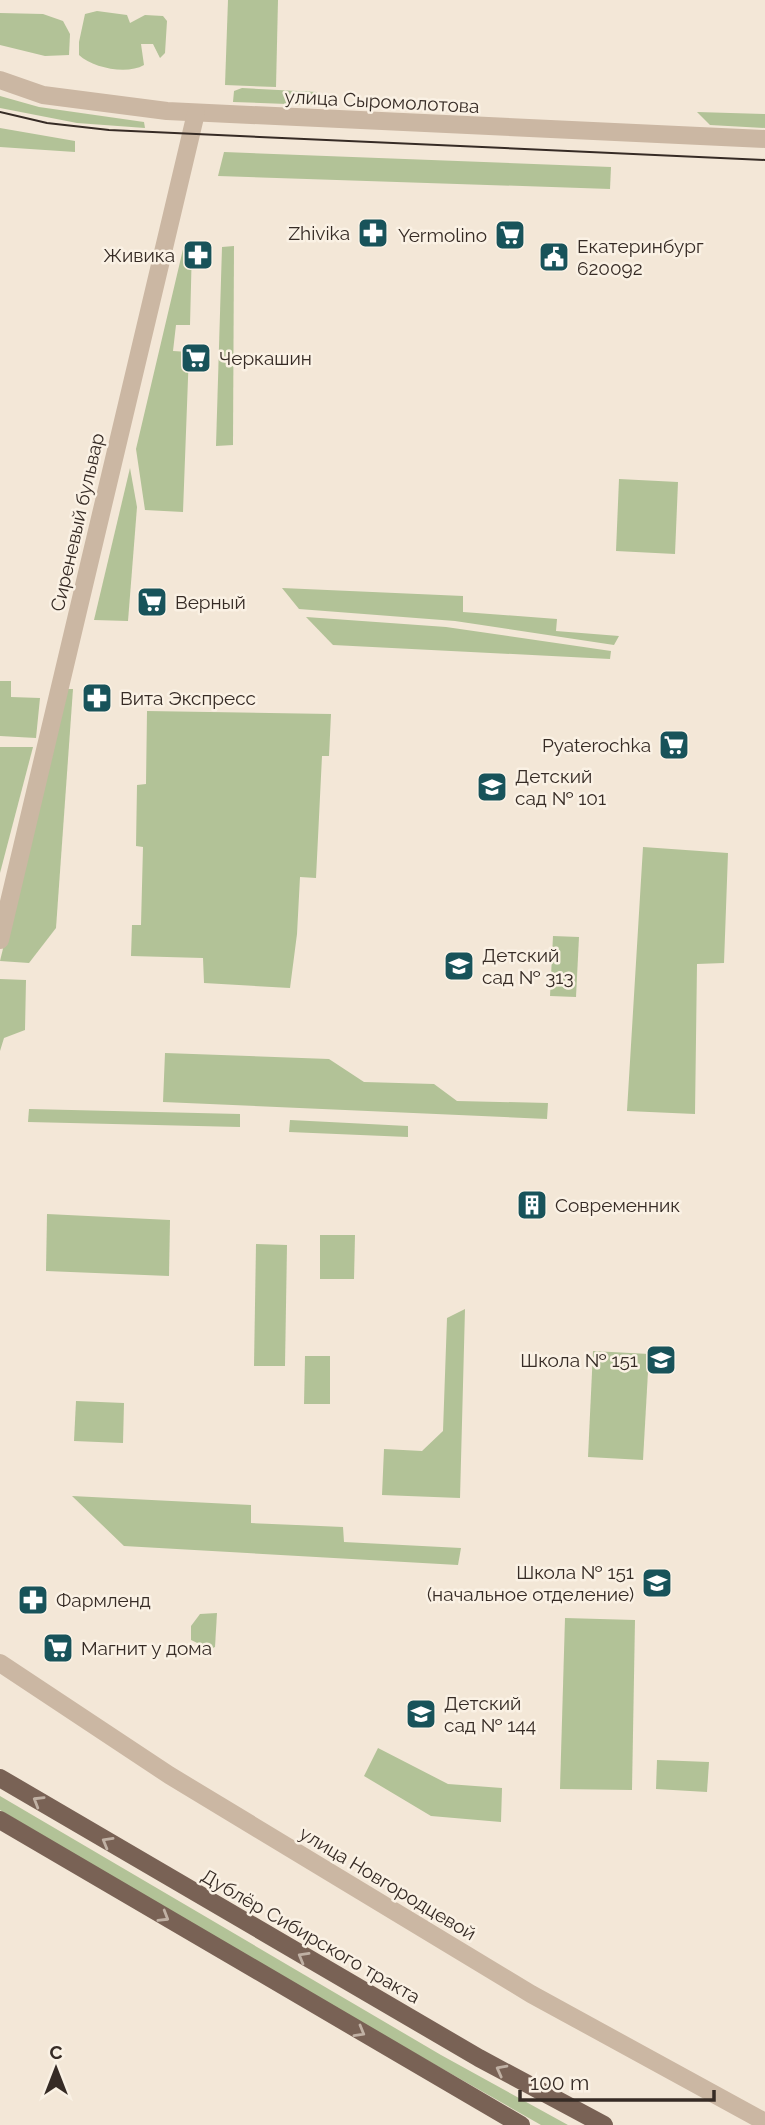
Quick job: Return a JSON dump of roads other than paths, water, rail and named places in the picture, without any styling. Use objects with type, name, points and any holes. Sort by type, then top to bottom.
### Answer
[{"type":"main road","name":"Дублёр Сибирского тракта","points":[[0,1778],[456,2045],[604,2125]]},
{"type":"main road","points":[[0,1820],[521,2125]]},
{"type":"street","name":"улица Сыромолотова","points":[[0,80],[43,95],[83,102],[195,113],[765,139]]},
{"type":"street","name":"Сиреневый бульвар","points":[[0,940],[195,113]]},
{"type":"street","name":"улица Новгородцевой","points":[[0,1663],[169,1775],[531,1994],[765,2122]]},
{"type":"tram line","points":[[0,112],[47,123],[109,130],[765,160]]},
{"type":"place","name":"Zhivika","points":[[373,233]]},
{"type":"place","name":"Yermolino","points":[[510,235]]},
{"type":"place","name":"Живика","points":[[198,255]]},
{"type":"place","name":"Екатеринбург 620092","points":[[554,257]]},
{"type":"place","name":"Черкашин","points":[[196,358]]},
{"type":"place","name":"Верный","points":[[152,602]]},
{"type":"place","name":"Вита Экспресс","points":[[97,698]]},
{"type":"place","name":"Pyaterochka","points":[[674,745]]},
{"type":"place","name":"Детский сад № 101","points":[[492,787]]},
{"type":"place","name":"Детский сад № 313","points":[[459,966]]},
{"type":"place","name":"Современник","points":[[532,1205]]},
{"type":"place","name":"Школа № 151","points":[[661,1360]]},
{"type":"place","name":"Школа № 151 (начальное отделение)","points":[[657,1583]]},
{"type":"place","name":"Фармленд","points":[[33,1600]]},
{"type":"place","name":"Магнит у дома","points":[[58,1648]]},
{"type":"place","name":"Детский сад № 144","points":[[421,1714]]}]
